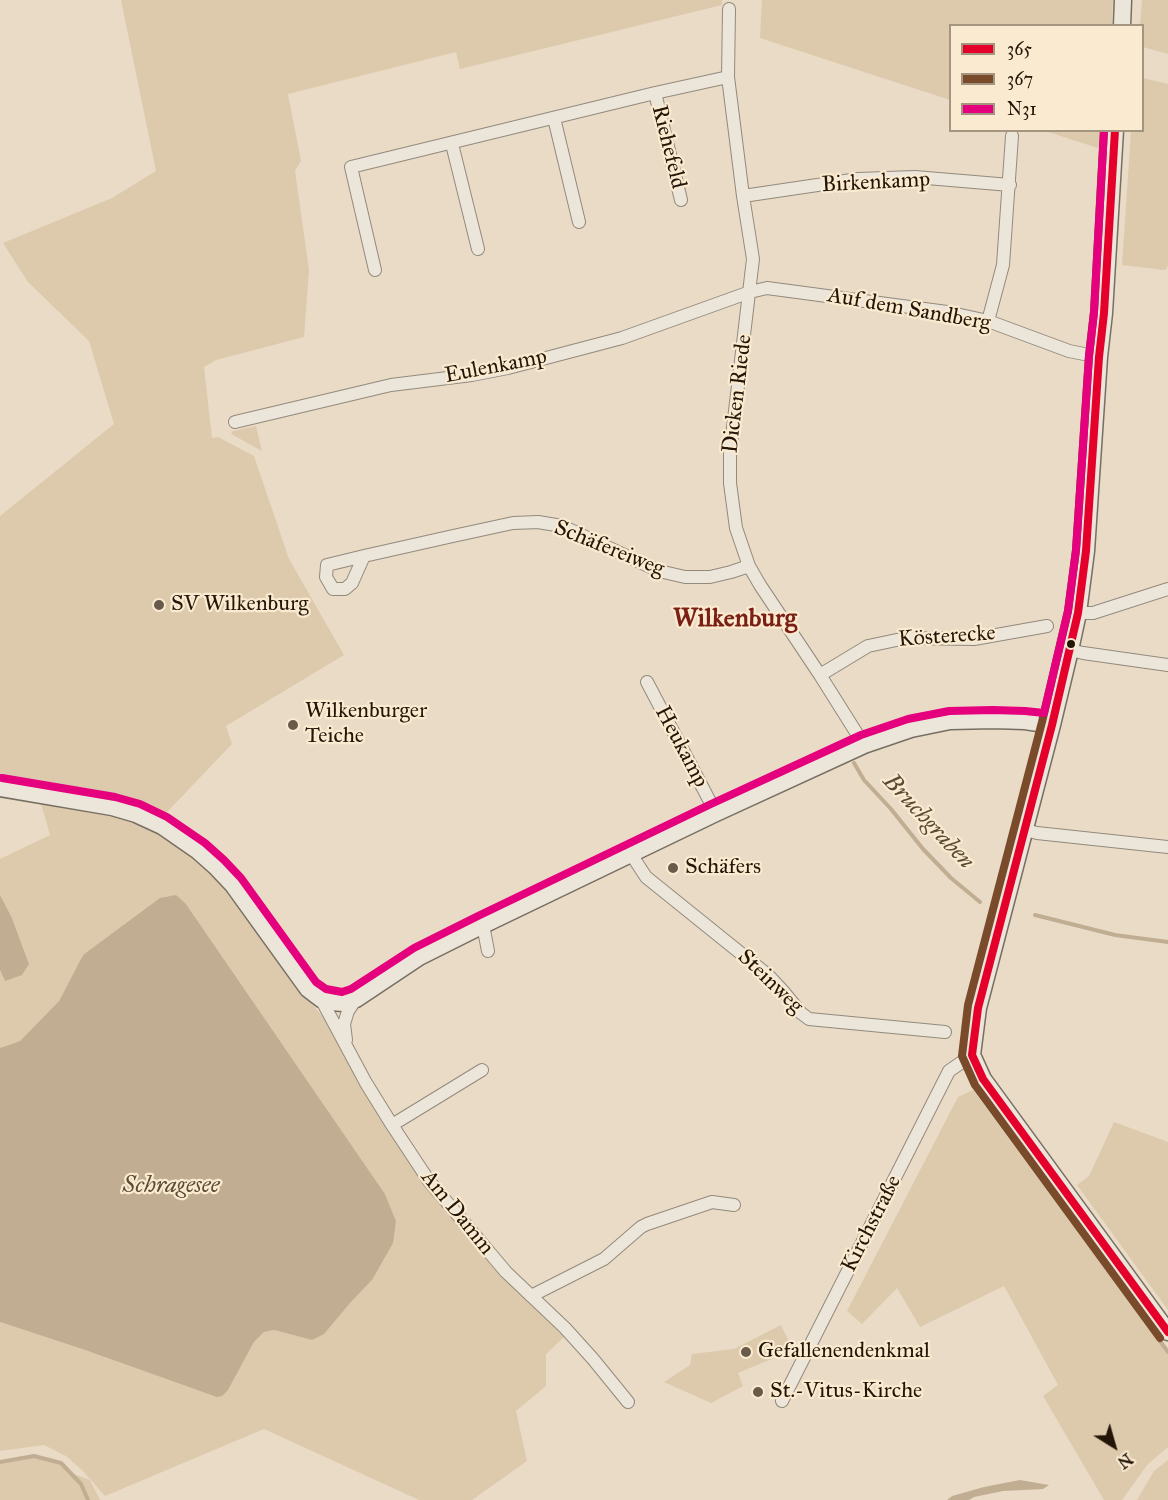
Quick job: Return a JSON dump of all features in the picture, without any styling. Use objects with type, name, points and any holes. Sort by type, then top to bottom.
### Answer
[{"type":"main road","points":[[1122,24],[1124,0]]},
{"type":"main road","points":[[1115,132],[1086,551],[1077,613],[1052,725],[978,1008],[972,1055],[983,1079],[1168,1332]]},
{"type":"main road","points":[[0,788],[112,807],[136,814],[162,826],[198,851],[227,879],[308,988],[321,999],[343,1003],[356,999],[419,957],[483,925],[864,745],[911,729],[950,721],[1025,721],[1052,725]]},
{"type":"street","name":"Dicken Riede","points":[[729,9],[728,77],[753,259],[730,453],[730,483],[736,528],[749,566],[760,585],[864,745]]},
{"type":"street","name":"Riehefeld","points":[[375,270],[351,167],[728,77]]},
{"type":"street","name":"Riehefeld","points":[[655,93],[681,200]]},
{"type":"street","points":[[554,118],[579,222]]},
{"type":"street","points":[[988,321],[1003,265],[1012,136]]},
{"type":"street","points":[[452,144],[478,249]]},
{"type":"street","name":"Birkenkamp","points":[[743,196],[858,179],[915,177],[1010,185]]},
{"type":"street","name":"Auf dem Sandberg","points":[[750,292],[767,288],[947,312],[988,321],[1069,351],[1099,357]]},
{"type":"street","name":"Eulenkamp","points":[[235,422],[391,386],[508,368],[622,338],[750,292]]},
{"type":"street","name":"Schäfereiweg","points":[[364,556],[513,523],[538,522],[562,526],[659,571],[685,577],[710,577],[749,566]]},
{"type":"street","points":[[1077,613],[1093,613],[1168,589]]},
{"type":"street","name":"Kösterecke","points":[[820,675],[868,646],[906,638],[974,639],[1047,626]]},
{"type":"street","points":[[1070,650],[1168,665]]},
{"type":"street","name":"Heukamp","points":[[647,682],[716,813]]},
{"type":"street","points":[[1025,830],[1168,848]]},
{"type":"street","name":"Steinweg","points":[[631,854],[646,877],[770,976],[801,1013],[809,1018],[945,1032]]},
{"type":"street","points":[[483,925],[488,951]]},
{"type":"street","name":"Am Damm","points":[[321,999],[366,1083],[429,1181],[506,1272],[572,1336],[628,1402]]},
{"type":"street","points":[[346,1044],[344,1024],[348,1011],[356,999]]},
{"type":"street","name":"Kirchstraße","points":[[782,1401],[949,1071],[972,1055]]},
{"type":"street","points":[[392,1125],[482,1070]]},
{"type":"street","points":[[531,1296],[604,1259],[647,1224],[711,1202],[734,1205]]},
{"type":"shaded area","points":[[121,0],[722,0],[722,5],[460,69],[456,52],[288,94],[301,161],[295,171],[309,270],[304,337],[216,360],[204,367],[212,438],[218,437],[254,456],[289,559],[344,655],[226,726],[232,744],[168,811],[157,816],[0,781],[0,516],[114,424],[89,341],[28,282],[3,243],[112,198],[156,171]]},
{"type":"shaded area","points":[[762,0],[1113,0],[1112,24],[949,24],[949,100],[760,38]]},
{"type":"shaded area","points":[[1142,0],[1168,0],[1168,54],[1144,47],[1144,24],[1140,24]]},
{"type":"shaded area","points":[[1144,78],[1168,84],[1168,266],[1165,270],[1122,265],[1131,132],[1144,132]]},
{"type":"shaded area","points":[[1048,132],[1105,132],[1104,150]]},
{"type":"shaded area","points":[[256,426],[262,451],[231,434],[233,431]]},
{"type":"shaded area","points":[[40,800],[109,813],[159,832],[183,848],[215,877],[323,1017],[362,1084],[503,1275],[564,1337],[546,1354],[546,1386],[516,1411],[527,1461],[472,1500],[419,1500],[264,1429],[105,1496],[66,1456],[44,1445],[0,1451],[0,1322],[88,1351],[228,1390],[254,1342],[264,1332],[274,1330],[312,1340],[350,1303],[372,1280],[396,1221],[385,1194],[186,904],[83,955],[59,1001],[20,1041],[0,1048],[0,970],[5,981],[11,916],[0,895],[0,859],[50,835]]},
{"type":"shaded area","points":[[973,1090],[1168,1355],[1168,1447],[1147,1465],[1122,1500],[1104,1500],[1043,1396],[1058,1385],[1004,1286],[920,1327],[897,1288],[862,1324],[847,1311],[958,1097]]},
{"type":"shaded area","points":[[1114,1122],[1168,1142],[1168,1310],[1077,1185],[1089,1176]]},
{"type":"shaded area","points":[[781,1325],[793,1350],[738,1373],[743,1386],[711,1403],[664,1382],[690,1365],[692,1354],[734,1349]]},
{"type":"shaded area","points":[[21,1456],[34,1456],[61,1463],[71,1473],[90,1480],[100,1500],[0,1500],[0,1462]]},
{"type":"shaded area","points":[[1168,1460],[1168,1500],[1137,1500],[1154,1471]]},
{"type":"water","points":[[0,895],[11,916],[29,964],[22,975],[5,981],[0,970]]},
{"type":"water","name":"Schragesee","points":[[176,895],[186,904],[385,1194],[396,1221],[393,1243],[372,1280],[324,1334],[312,1340],[274,1330],[264,1332],[254,1342],[228,1390],[222,1396],[217,1397],[0,1322],[0,1048],[20,1041],[59,1001],[83,955],[160,898]]},
{"type":"water","points":[[1020,1480],[1049,1485],[1043,1489],[1003,1491],[969,1500],[947,1500],[952,1496],[984,1487]]},
{"type":"waterway","name":"Bruchgraben","points":[[854,763],[864,780],[923,849],[951,878],[980,902]]},
{"type":"waterway","name":"Bruchgraben","points":[[1035,915],[1115,935],[1168,942]]},
{"type":"waterway","points":[[982,1097],[1168,1352]]},
{"type":"waterway","points":[[0,1462],[34,1456],[61,1463],[81,1484],[88,1500]]},
{"type":"transit line","name":"367","points":[[1104,132],[1094,312],[1076,550],[1068,611],[1042,722],[968,1005],[962,1056],[975,1085],[1160,1338]]},
{"type":"transit line","name":"N31","points":[[2,778],[115,797],[140,804],[167,817],[205,843],[241,878],[316,982],[326,989],[342,992],[351,989],[414,948],[478,916],[861,735],[908,719],[949,711],[993,710],[1044,713],[1068,611],[1076,550],[1094,312],[1104,132]]},
{"type":"transit line","name":"365","points":[[1115,132],[1086,551],[1078,613],[1052,725],[978,1008],[972,1055],[983,1079],[1168,1332]]},
{"type":"place","name":"SV Wilkenburg","points":[[159,605]]},
{"type":"place","name":"Wilkenburger Teiche","points":[[293,725]]},
{"type":"place","name":"Schäfers","points":[[673,868]]},
{"type":"place","name":"Gefallenendenkmal","points":[[746,1352]]},
{"type":"place","name":"St.-Vitus-Kirche","points":[[758,1392]]},
{"type":"district","name":"Wilkenburg","points":[[735,620]]}]
